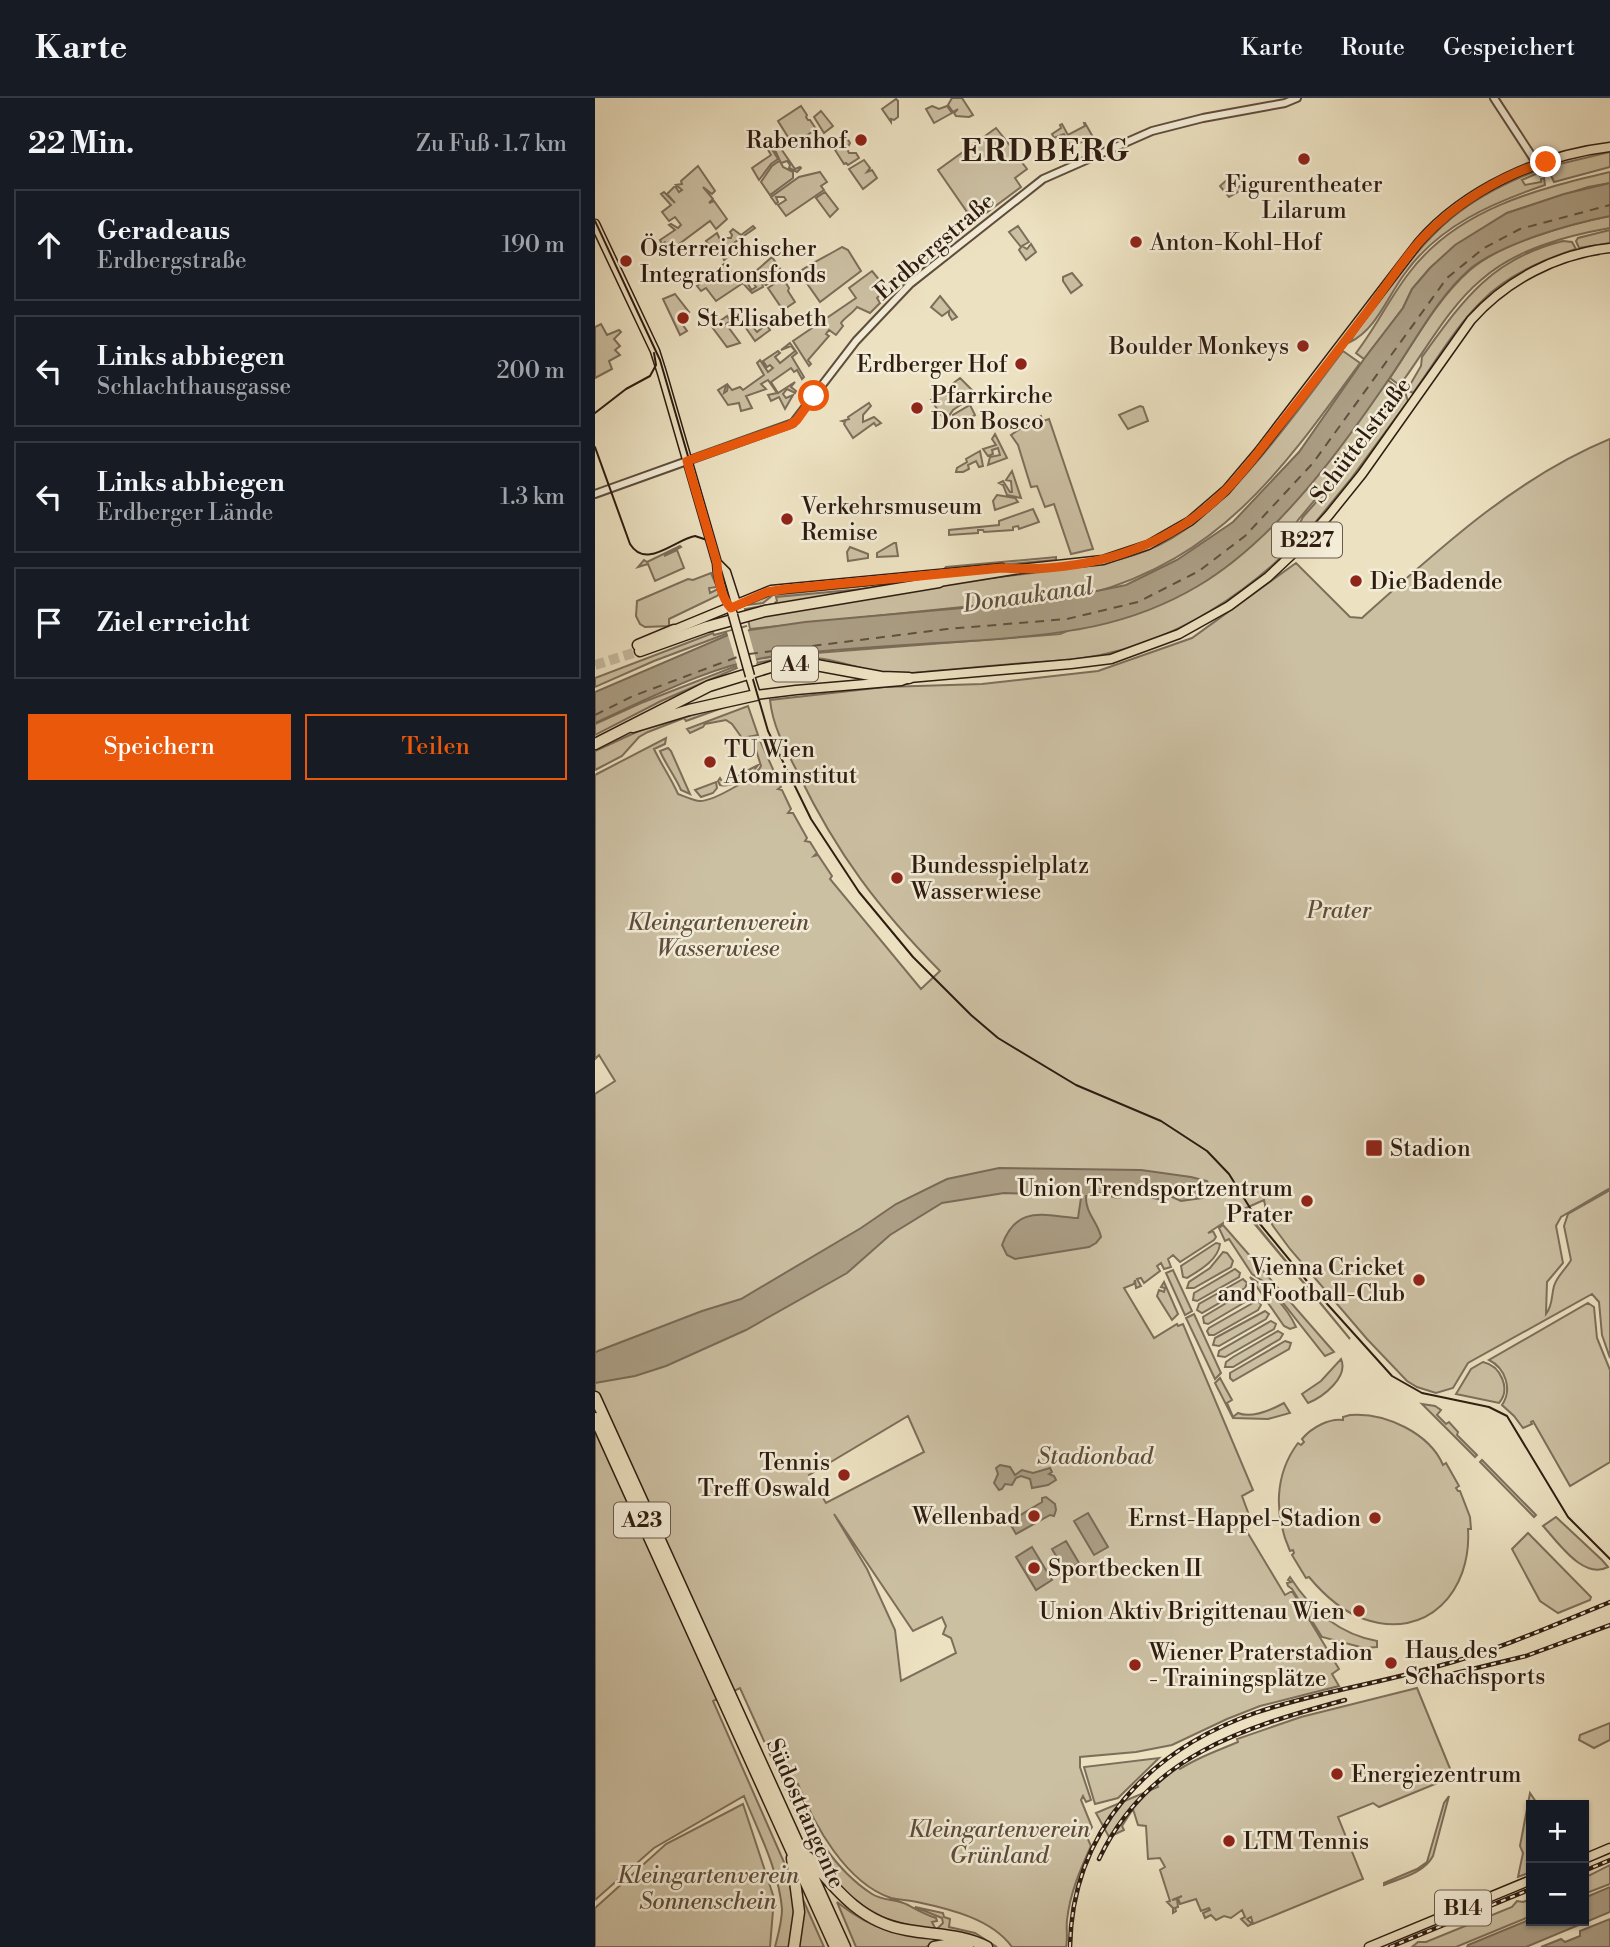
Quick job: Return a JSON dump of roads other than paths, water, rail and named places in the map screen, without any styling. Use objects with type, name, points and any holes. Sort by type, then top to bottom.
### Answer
[{"type":"highway","points":[[674,630],[639,648],[765,611],[939,582]]},
{"type":"highway","name":"A4","points":[[595,744],[702,689],[764,668],[804,664],[868,675],[909,678]]},
{"type":"highway","points":[[623,730],[689,710],[756,695]]},
{"type":"highway","name":"A23","points":[[595,1396],[728,1697]]},
{"type":"highway","name":"A23","points":[[595,1419],[728,1697]]},
{"type":"highway","name":"Südosttangente","points":[[728,1697],[796,1850],[835,1947]]},
{"type":"highway","points":[[794,1947],[799,1912],[796,1850]]},
{"type":"highway","points":[[796,1850],[852,1905],[879,1922],[906,1930],[966,1939],[987,1947]]},
{"type":"highway","name":"Südosttangente","points":[[796,1850],[845,1947]]},
{"type":"highway","points":[[934,1947],[951,1944],[971,1947]]},
{"type":"main road","points":[[939,582],[1020,569],[1073,565],[1122,555],[1170,534],[1204,511],[1226,490],[1423,238],[1444,218],[1493,185],[1537,164],[1610,146]]},
{"type":"main road","points":[[595,225],[655,351],[717,563],[726,572],[735,600],[732,612],[756,695]]},
{"type":"main road","name":"Schüttelstraße","points":[[756,695],[1111,659],[1179,634],[1229,606],[1268,577],[1303,545],[1362,474],[1471,320],[1491,298],[1537,269],[1577,255],[1610,248]]},
{"type":"main road","points":[[674,630],[732,612],[767,592],[779,589],[1002,568],[1020,569]]},
{"type":"main road","points":[[1589,1857],[1610,1848]]},
{"type":"main road","name":"B14","points":[[1369,1947],[1526,1882]]},
{"type":"street","name":"Erdbergstraße","points":[[595,494],[793,423],[856,341],[910,284],[1043,178],[1152,131],[1203,118],[1273,106],[1297,98]]},
{"type":"street","points":[[1494,98],[1537,164]]},
{"type":"tunnel","points":[[595,665],[640,651]]},
{"type":"tram line","points":[[595,221],[660,360],[768,731],[811,819],[859,892],[913,957],[998,1038],[1076,1085],[1161,1121],[1207,1151],[1229,1174],[1260,1224],[1311,1286],[1392,1376],[1422,1393],[1489,1407],[1507,1416],[1568,1517],[1610,1559]]},
{"type":"tram line","points":[[595,413],[626,389],[650,376],[656,365],[654,353]]},
{"type":"tram line","points":[[595,447],[630,544],[637,551],[652,554],[695,536],[707,540],[713,551]]},
{"type":"railway","points":[[1070,1947],[1074,1905],[1085,1866],[1101,1831],[1123,1800],[1150,1772],[1182,1749],[1217,1729],[1255,1713],[1457,1661],[1523,1638],[1610,1602]]},
{"type":"railway","points":[[1423,1681],[1526,1656],[1610,1625]]},
{"type":"railway","points":[[1099,1859],[1119,1824],[1144,1795],[1171,1771],[1202,1751],[1235,1735],[1345,1700]]},
{"type":"railway","points":[[1589,1869],[1610,1860]]},
{"type":"railway","points":[[1390,1947],[1526,1891]]},
{"type":"place","name":"Rabenhof","points":[[861,140]]},
{"type":"place","name":"Figurentheater Lilarum","points":[[1304,159]]},
{"type":"place","name":"Anton-Kohl-Hof","points":[[1136,242]]},
{"type":"place","name":"Österreichischer Integrationsfonds","points":[[626,261]]},
{"type":"place","name":"St. Elisabeth","points":[[683,318]]},
{"type":"place","name":"Boulder Monkeys","points":[[1303,346]]},
{"type":"place","name":"Erdberger Hof","points":[[1021,364]]},
{"type":"place","name":"Pfarrkirche Don Bosco","points":[[917,408]]},
{"type":"place","name":"Verkehrsmuseum Remise","points":[[787,519]]},
{"type":"place","name":"Die Badende","points":[[1356,581]]},
{"type":"place","name":"TU Wien Atominstitut","points":[[710,762]]},
{"type":"place","name":"Bundesspielplatz Wasserwiese","points":[[897,878]]},
{"type":"place","name":"Stadion","points":[[1374,1148]]},
{"type":"place","name":"Union Trendsportzentrum Prater","points":[[1307,1201]]},
{"type":"place","name":"Vienna Cricket and Football-Club","points":[[1419,1280]]},
{"type":"place","name":"Tennis Treff Oswald","points":[[844,1475]]},
{"type":"place","name":"Wellenbad","points":[[1034,1516]]},
{"type":"place","name":"Ernst-Happel-Stadion","points":[[1375,1518]]},
{"type":"place","name":"Sportbecken II","points":[[1034,1568]]},
{"type":"place","name":"Union Aktiv Brigittenau Wien","points":[[1359,1611]]},
{"type":"place","name":"Haus des Schachsports","points":[[1391,1663]]},
{"type":"place","name":"Wiener Praterstadion - Trainingsplätze","points":[[1135,1665]]},
{"type":"place","name":"Energiezentrum","points":[[1337,1774]]},
{"type":"place","name":"LTM Tennis","points":[[1229,1841]]},
{"type":"district","name":"ERDBERG","points":[[1046,151]]},
{"type":"water label","name":"Donaukanal","points":[[1028,595]]},
{"type":"park label","name":"Prater","points":[[1339,910]]},
{"type":"park label","name":"Kleingartenverein Wasserwiese","points":[[718,935]]},
{"type":"park label","name":"Stadionbad","points":[[1095,1456]]},
{"type":"park label","name":"Kleingartenverein Grünland","points":[[999,1842]]},
{"type":"park label","name":"Kleingartenverein Sonnenschein","points":[[708,1888]]}]
